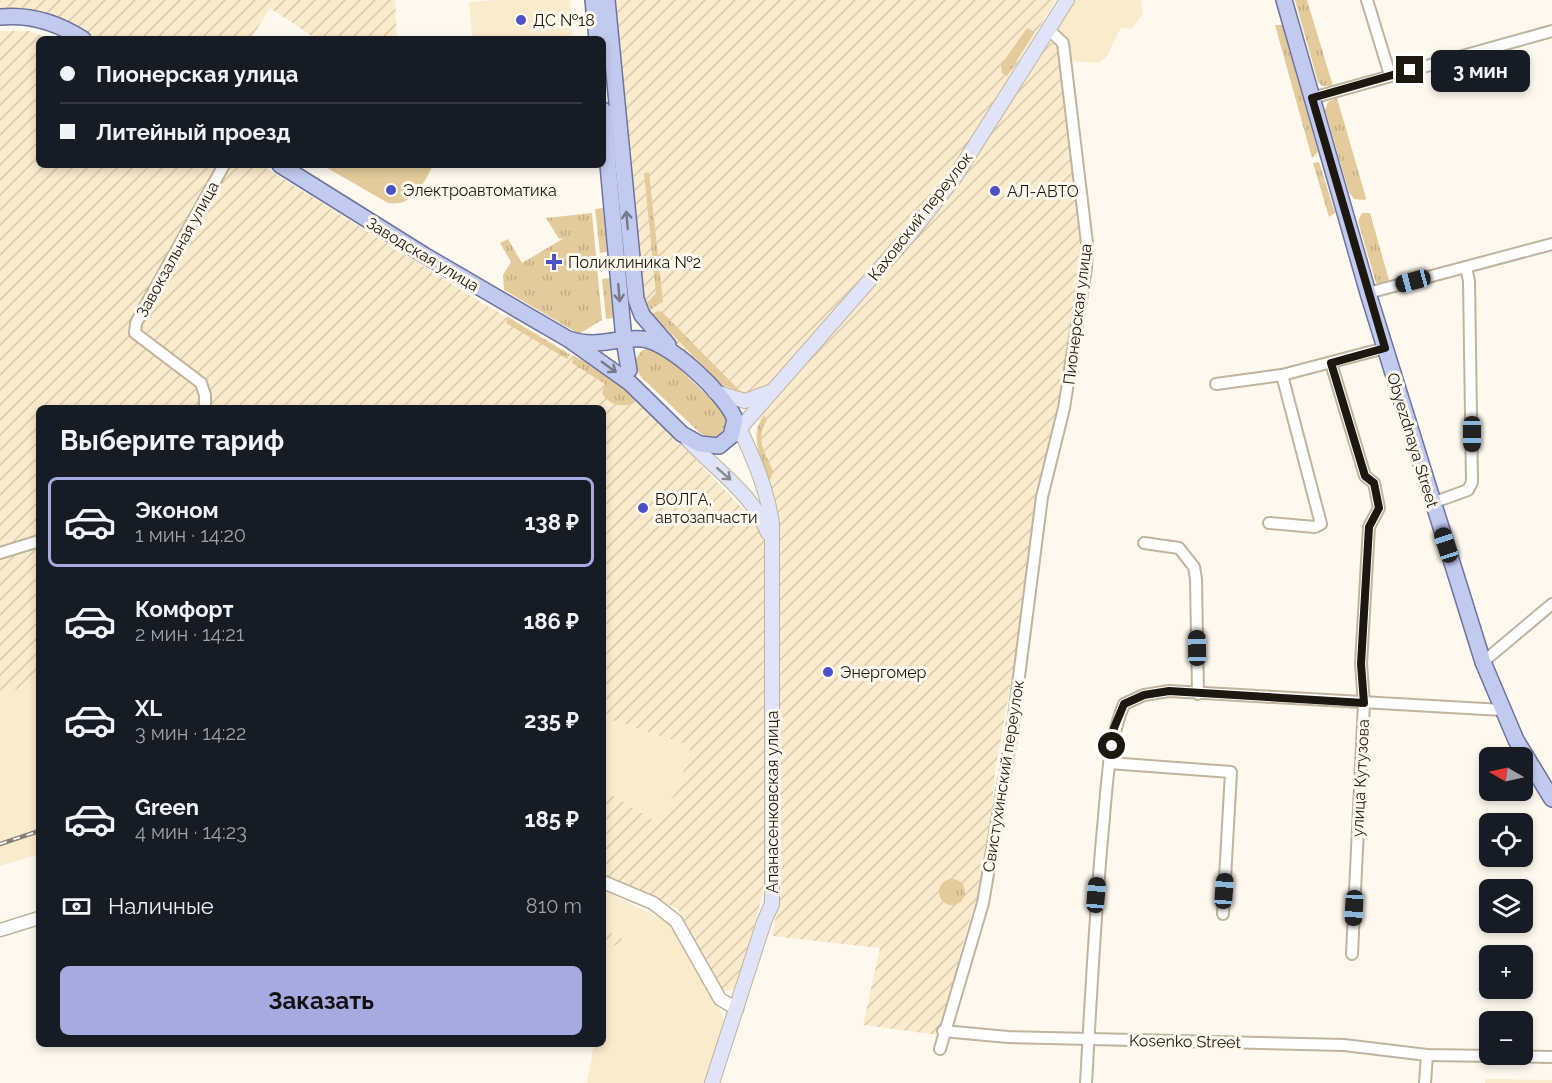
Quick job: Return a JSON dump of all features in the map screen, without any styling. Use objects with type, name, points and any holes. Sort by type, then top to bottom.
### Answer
[{"type":"main road","points":[[593,0],[597,36]]},
{"type":"main road","points":[[607,0],[636,299],[642,315],[676,354],[724,400],[737,424],[726,443],[711,447],[682,434]]},
{"type":"main road","name":"Каховский переулок","points":[[737,424],[759,408],[776,389],[911,233],[955,177],[1067,0]]},
{"type":"main road","name":"Obyezdnaya Street","points":[[1284,0],[1368,293],[1483,662],[1502,710],[1532,768],[1552,800]]},
{"type":"main road","points":[[0,17],[55,23],[78,36]]},
{"type":"main road","points":[[606,143],[624,340],[633,381],[646,399]]},
{"type":"main road","name":"Заводская улица","points":[[285,168],[424,255],[568,339]]},
{"type":"main road","points":[[599,345],[615,336],[622,319]]},
{"type":"main road","points":[[568,339],[599,345],[643,339],[657,343],[676,354]]},
{"type":"main road","points":[[568,339],[630,383],[750,500],[763,520],[771,547]]},
{"type":"main road","points":[[629,370],[630,361],[637,349],[657,343]]},
{"type":"main road","points":[[715,392],[745,401],[776,389]]},
{"type":"main road","points":[[752,457],[751,436],[759,408]]},
{"type":"main road","name":"Апанасенковская улица","points":[[712,1083],[764,921],[772,904],[770,510],[752,457],[737,424]]},
{"type":"street","points":[[1367,0],[1390,75]]},
{"type":"street","name":"Пионерская улица","points":[[1042,497],[1065,408],[1086,268],[1087,243],[1063,43],[1048,29]]},
{"type":"street","points":[[1312,98],[1552,31]]},
{"type":"street","name":"Завокзальная улица","points":[[205,405],[201,383],[135,333],[136,324],[222,168]]},
{"type":"street","points":[[1368,293],[1552,244]]},
{"type":"street","points":[[1432,503],[1468,490],[1472,482],[1469,281],[1466,267]]},
{"type":"street","points":[[1216,384],[1282,375],[1385,348]]},
{"type":"street","name":"улица Кутузова","points":[[1331,363],[1365,476],[1374,483],[1379,508],[1369,527],[1361,664],[1364,703],[1352,954]]},
{"type":"street","points":[[1269,523],[1315,527],[1320,524],[1282,375]]},
{"type":"street","name":"Свистухинский переулок","points":[[940,1049],[943,1031],[969,957],[983,903],[1011,739],[1042,497]]},
{"type":"street","points":[[0,553],[36,542]]},
{"type":"street","points":[[1144,543],[1179,548],[1194,567],[1198,694]]},
{"type":"street","points":[[1483,662],[1552,604]]},
{"type":"street","points":[[1086,1083],[1096,895],[1109,764],[1114,728],[1124,704],[1144,695],[1169,691],[1502,710]]},
{"type":"street","points":[[1109,764],[1232,772],[1223,914]]},
{"type":"street","points":[[606,883],[653,903],[676,921],[720,999],[737,1009]]},
{"type":"street","points":[[0,930],[36,919]]},
{"type":"street","name":"Kosenko Street","points":[[943,1031],[1008,1037],[1348,1046],[1427,1055],[1552,1058]]},
{"type":"street","points":[[1425,1083],[1427,1055]]},
{"type":"shaded area","points":[[0,0],[395,0],[397,36],[312,36],[270,8],[253,36],[87,36],[76,29],[0,12]]},
{"type":"shaded area","name":"ДС №18","points":[[570,0],[573,36],[472,36],[469,2]]},
{"type":"shaded area","points":[[611,0],[1056,0],[958,160],[900,237],[773,385],[744,397],[727,392],[679,350],[640,301]]},
{"type":"shaded area","points":[[1072,0],[1141,0],[1143,14],[1131,29],[1121,27],[1107,56],[1099,63],[1068,61],[1053,30]]},
{"type":"shaded area","points":[[0,31],[30,31],[42,36],[36,36],[36,168],[266,168],[484,304],[626,386],[756,523],[764,541],[769,871],[737,990],[722,991],[678,909],[606,877],[606,792],[658,823],[679,786],[691,746],[606,718],[606,405],[36,405],[36,683],[0,694]]},
{"type":"shaded area","points":[[1048,43],[1056,43],[1060,48],[1081,252],[1058,410],[1034,513],[1020,630],[995,773],[990,826],[976,910],[972,913],[968,926],[938,1035],[863,1025],[880,948],[772,936],[780,896],[778,544],[755,434],[762,412],[910,243]]},
{"type":"shaded area","points":[[36,683],[36,855],[0,866],[0,694]]},
{"type":"shaded area","points":[[606,718],[691,746],[679,786],[658,823],[606,792]]},
{"type":"shaded area","points":[[606,891],[674,925],[722,1014],[725,1027],[704,1083],[587,1083],[593,1047],[606,1047],[606,949],[625,941],[606,931]]},
{"type":"shaded area","points":[[606,931],[626,941],[606,949]]},
{"type":"shaded area","points":[[1485,1079],[1552,1080],[1552,1083],[1485,1083]]},
{"type":"green space","points":[[1295,0],[1307,0],[1333,86],[1322,86],[1318,82]]},
{"type":"green space","points":[[1275,25],[1282,25],[1318,152],[1312,158]]},
{"type":"green space","points":[[1027,28],[1035,32],[1007,76],[1002,73],[1001,65]]},
{"type":"green space","points":[[1337,98],[1365,200],[1354,199],[1349,192],[1325,110],[1328,102]]},
{"type":"green space","points":[[1319,162],[1335,213],[1329,217],[1313,163]]},
{"type":"green space","name":"Электроавтоматика","points":[[327,168],[431,168],[411,198],[404,202],[388,203]]},
{"type":"green space","points":[[649,172],[663,302],[650,309],[647,303],[656,293],[644,173]]},
{"type":"green space","points":[[603,208],[607,252],[600,253],[595,209]]},
{"type":"green space","points":[[592,213],[602,320],[579,334],[504,290],[503,275],[511,262],[500,243],[508,239],[522,263],[564,238],[559,239],[546,218]]},
{"type":"green space","points":[[1362,213],[1370,213],[1389,280],[1383,284],[1376,283],[1358,221]]},
{"type":"green space","points":[[610,278],[614,318],[606,319],[602,279]]},
{"type":"green space","points":[[662,312],[740,391],[721,384],[652,314]]},
{"type":"green space","points":[[508,317],[570,355],[567,359],[506,323]]},
{"type":"green space","points":[[650,348],[662,352],[723,411],[727,422],[720,435],[713,438],[701,434],[640,376],[636,367],[636,359],[641,352]]},
{"type":"green space","points":[[574,356],[618,381],[634,397],[633,403],[620,405],[608,400],[602,393],[605,384],[572,363]]},
{"type":"green space","points":[[764,415],[767,420],[763,427],[761,440],[773,471],[770,481],[760,456],[757,440],[757,432]]},
{"type":"green space","points":[[952,879],[961,883],[965,892],[961,901],[952,905],[943,901],[939,892],[943,883]]},
{"type":"railway","points":[[0,844],[36,832]]},
{"type":"place","name":"ДС №18","points":[[521,20]]},
{"type":"place","name":"Электроавтоматика","points":[[391,190]]},
{"type":"place","name":"АЛ-АВТО","points":[[995,191]]},
{"type":"place","name":"Поликлиника №2","points":[[554,262]]},
{"type":"place","name":"ВОЛГА, автозапчасти","points":[[643,508]]},
{"type":"place","name":"Энергомер","points":[[828,672]]},
{"type":"route","points":[[1112,746],[1114,728],[1124,704],[1144,695],[1169,691],[1364,703],[1361,664],[1369,527],[1379,508],[1374,483],[1365,476],[1331,363],[1385,348],[1312,98],[1410,70]]}]
